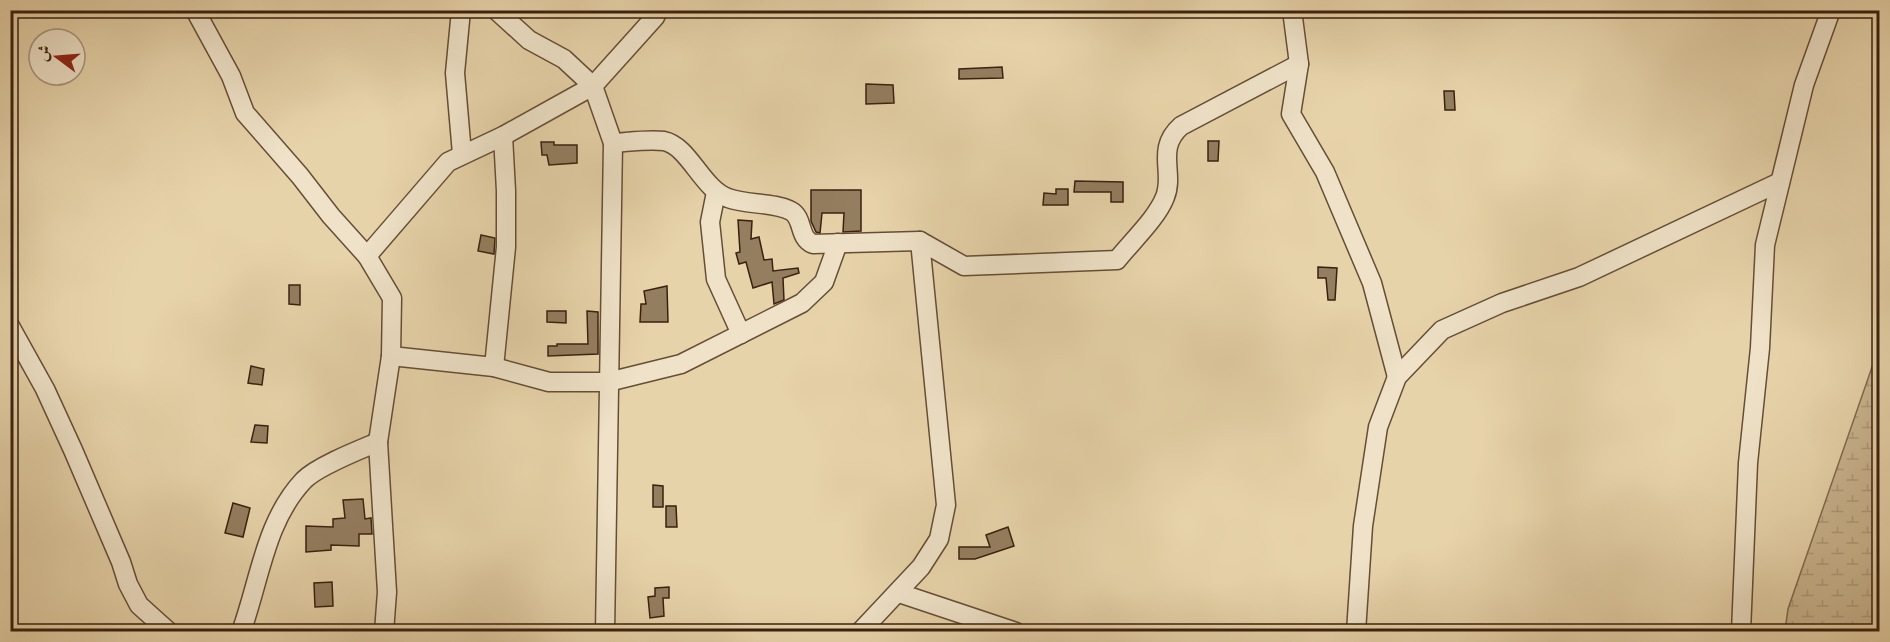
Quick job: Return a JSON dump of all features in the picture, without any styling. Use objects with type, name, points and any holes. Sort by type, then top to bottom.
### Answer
[{"type":"street","points":[[195,10],[231,76],[245,113],[367,256],[392,298],[391,356],[378,442],[387,592],[384,632]]},
{"type":"street","points":[[461,10],[455,73],[462,154]]},
{"type":"street","points":[[496,10],[529,40],[564,59],[593,86],[613,143],[605,632]]},
{"type":"street","points":[[367,256],[448,162],[503,136],[593,86],[655,17],[658,10]]},
{"type":"street","points":[[1292,10],[1299,64],[1291,114],[1325,172],[1372,283],[1397,377]]},
{"type":"street","points":[[1741,632],[1749,463],[1760,348],[1765,245],[1804,86],[1831,10]]},
{"type":"street","points":[[613,143],[665,141],[677,148],[716,192],[729,199],[791,211],[796,215],[804,237],[809,242],[818,244],[920,241],[964,266],[1117,260],[1157,213],[1167,194],[1168,141],[1174,133],[1181,126],[1299,64]]},
{"type":"street","points":[[494,367],[506,247],[503,136]]},
{"type":"street","points":[[1356,632],[1363,526],[1377,427],[1397,377],[1442,330],[1502,303],[1580,277],[1780,182]]},
{"type":"street","points":[[716,192],[710,222],[716,279],[741,334]]},
{"type":"street","points":[[860,632],[921,567],[939,539],[946,505],[920,241]]},
{"type":"street","points":[[391,356],[494,367],[549,382],[608,382],[681,364],[802,303],[824,282],[837,243]]},
{"type":"street","points":[[10,326],[45,389],[69,440],[122,562],[128,584],[139,605],[169,632]]},
{"type":"street","points":[[241,632],[270,535],[287,503],[305,478],[342,457],[378,442]]},
{"type":"street","points":[[899,593],[1016,632]]},
{"type":"green space","points":[[1879,347],[1879,631],[1785,631],[1788,609]]},
{"type":"building","points":[[1002,67],[1003,78],[959,79],[959,69]]},
{"type":"building","points":[[866,84],[893,85],[894,103],[866,104]]},
{"type":"building","points":[[1444,91],[1454,91],[1455,110],[1445,110]]},
{"type":"building","points":[[1208,141],[1219,141],[1218,161],[1208,161]]},
{"type":"building","points":[[541,142],[554,142],[554,145],[577,145],[577,163],[549,165],[547,155],[542,155]]},
{"type":"building","points":[[1075,181],[1123,182],[1123,202],[1111,202],[1111,192],[1074,192]]},
{"type":"building","points":[[1056,189],[1068,189],[1068,205],[1043,205],[1044,193],[1056,194]]},
{"type":"building","points":[[811,190],[861,190],[861,231],[843,232],[844,213],[822,213],[820,233],[816,232],[811,221]]},
{"type":"building","points":[[738,220],[752,221],[751,239],[759,237],[764,260],[772,259],[773,271],[798,268],[799,273],[783,278],[784,300],[774,304],[772,282],[753,288],[746,262],[739,264],[736,253],[740,252]]},
{"type":"building","points":[[481,235],[495,238],[494,254],[478,251]]},
{"type":"building","points":[[1318,267],[1337,268],[1335,300],[1328,300],[1326,278],[1318,278]]},
{"type":"building","points":[[289,285],[300,285],[300,305],[289,304]]},
{"type":"building","points":[[667,286],[668,322],[640,322],[641,304],[646,304],[644,291]]},
{"type":"building","points":[[547,311],[566,311],[566,323],[547,322]]},
{"type":"building","points":[[587,311],[598,312],[598,354],[548,356],[548,346],[588,344]]},
{"type":"building","points":[[251,366],[264,369],[262,385],[248,383]]},
{"type":"building","points":[[255,425],[268,426],[267,443],[251,442]]},
{"type":"building","points":[[653,485],[663,486],[663,507],[653,507]]},
{"type":"building","points":[[363,499],[365,519],[371,518],[372,534],[359,534],[359,546],[331,545],[331,550],[306,552],[306,526],[333,527],[333,519],[345,518],[343,500]]},
{"type":"building","points":[[233,503],[250,508],[243,537],[225,533]]},
{"type":"building","points":[[666,506],[676,506],[677,527],[666,527]]},
{"type":"building","points":[[1008,527],[1014,546],[975,559],[959,559],[959,547],[990,547],[986,535]]},
{"type":"building","points":[[332,582],[333,606],[315,607],[314,583]]},
{"type":"building","points":[[669,587],[669,598],[663,598],[664,616],[650,618],[648,597],[655,596],[655,588]]}]
